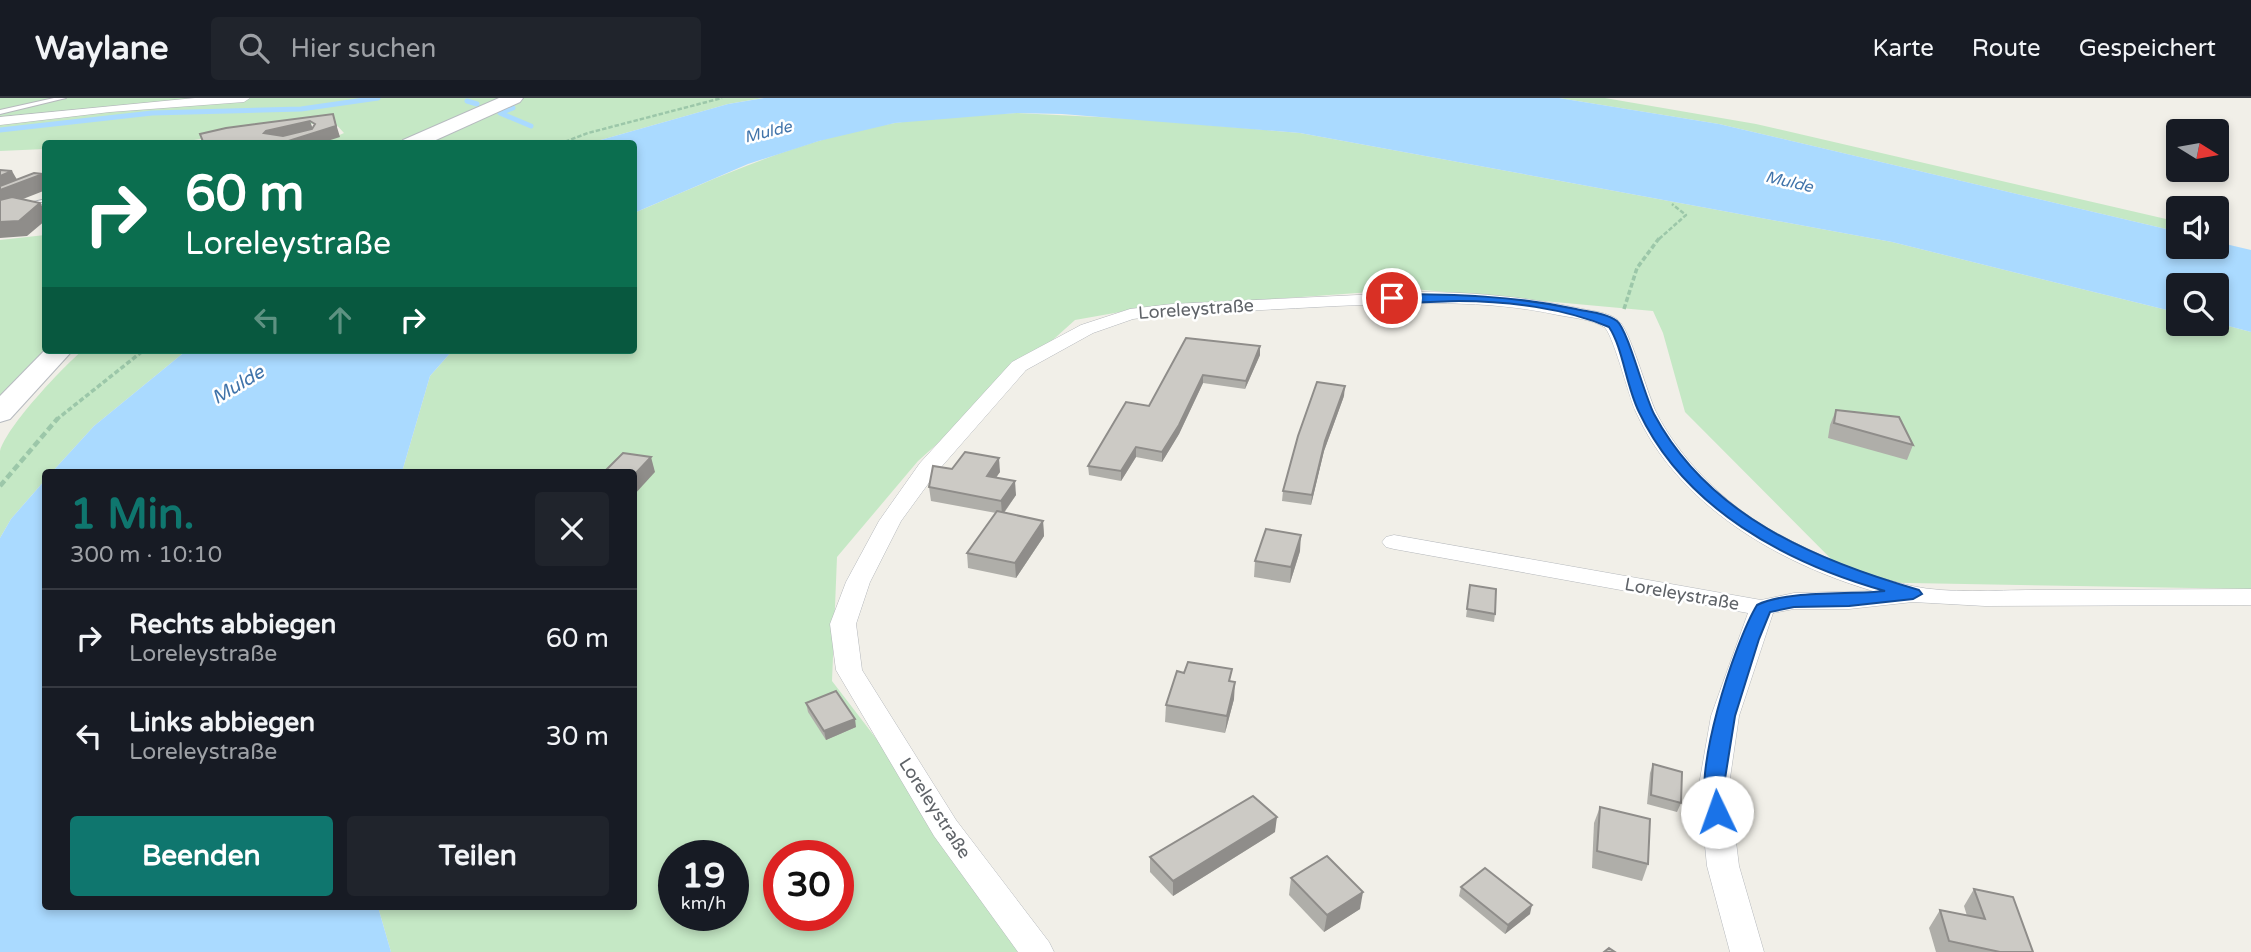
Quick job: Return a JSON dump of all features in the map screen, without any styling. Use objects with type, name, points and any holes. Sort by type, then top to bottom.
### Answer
[{"type":"main road","points":[[419,140],[514,98]]},
{"type":"main road","points":[[0,414],[56,354]]},
{"type":"street","points":[[0,121],[110,108],[244,98]]},
{"type":"street","name":"Loreleystraße","points":[[1037,952],[945,828],[849,670],[843,624],[858,582],[890,521],[928,468],[1019,366],[1087,329],[1130,314],[1172,309],[1337,300],[1463,297],[1537,305],[1596,317],[1613,324],[1620,334],[1631,376],[1646,412],[1667,449],[1705,491],[1758,532],[1807,558],[1857,578],[1913,594]]},
{"type":"street","name":"Loreleystraße","points":[[1394,542],[1763,608],[1794,601],[1849,601],[1913,594],[1985,598],[2251,597]]},
{"type":"street","name":"Loreleystraße","points":[[1747,952],[1723,866],[1714,785],[1725,716],[1763,608]]},
{"type":"lane","points":[[0,112],[63,98]]},
{"type":"lane","points":[[0,212],[42,202]]},
{"type":"path","points":[[569,140],[722,98]]},
{"type":"path","points":[[1613,324],[1628,304],[1633,277],[1646,253],[1686,215],[1672,204]]},
{"type":"path","points":[[0,486],[51,424],[139,354]]},
{"type":"green space","points":[[0,98],[507,98],[409,140],[329,140],[344,133],[333,121],[194,140],[42,140],[42,149],[0,151]]},
{"type":"green space","points":[[523,98],[763,98],[728,104],[601,140],[430,140]]},
{"type":"green space","points":[[1559,98],[1605,98],[1756,124],[2166,219],[2166,229],[1719,124]]},
{"type":"green space","points":[[1017,113],[1137,119],[1300,133],[1892,242],[2166,310],[2166,336],[2229,336],[2229,326],[2251,332],[2251,589],[1854,582],[1685,412],[1663,333],[1653,311],[1413,289],[1137,309],[1075,320],[918,461],[837,557],[832,681],[1040,952],[391,952],[379,910],[637,910],[637,469],[403,469],[430,376],[449,354],[637,354],[637,212],[762,160],[827,138],[895,123]]},
{"type":"green space","points":[[42,235],[42,353],[0,395],[0,240]]},
{"type":"green space","points":[[79,354],[182,354],[94,426],[55,469],[42,469],[42,483],[11,519],[0,538],[0,451],[13,427]]},
{"type":"water","name":"Mulde","points":[[764,98],[1559,98],[1719,124],[2166,229],[2166,259],[2229,259],[2229,245],[2251,250],[2251,332],[2229,326],[2229,273],[2166,273],[2166,310],[1892,242],[1300,133],[1062,114],[1017,113],[895,123],[819,141],[748,164],[637,212],[637,140],[601,140],[728,104]]},
{"type":"water","name":"Mulde","points":[[182,354],[449,354],[430,376],[403,469],[55,469],[94,426]]},
{"type":"water","points":[[42,483],[42,910],[379,910],[391,952],[0,952],[0,538],[11,519]]},
{"type":"building","points":[[333,114],[336,126],[292,140],[202,140],[200,134]],"holes":[[[310,121],[315,124],[312,129],[283,136],[264,133]]]},
{"type":"building","points":[[0,170],[12,171],[0,176]]},
{"type":"building","points":[[34,173],[42,174],[0,190],[0,186]]},
{"type":"building","points":[[12,197],[40,203],[19,221],[0,222],[0,200]]},
{"type":"building","points":[[1186,338],[1260,346],[1246,381],[1203,375],[1179,425],[1162,452],[1136,447],[1121,471],[1088,466],[1126,402],[1149,406]]},
{"type":"building","points":[[1317,382],[1345,386],[1325,441],[1312,495],[1283,491],[1298,436]]},
{"type":"building","points":[[1836,410],[1899,417],[1913,445],[1834,423]]},
{"type":"building","points":[[965,452],[999,458],[987,476],[1015,481],[1001,501],[929,487],[933,466],[952,469]]},
{"type":"building","points":[[623,453],[651,457],[637,472],[637,469],[607,469]]},
{"type":"building","points":[[997,511],[1043,521],[1015,563],[967,553]]},
{"type":"building","points":[[1266,529],[1301,535],[1291,567],[1255,561]]},
{"type":"building","points":[[1470,585],[1496,589],[1495,614],[1467,609]]},
{"type":"building","points":[[1188,662],[1232,669],[1229,681],[1235,682],[1227,716],[1166,705],[1177,671],[1184,673]]},
{"type":"building","points":[[836,691],[855,719],[824,731],[806,703]]},
{"type":"building","points":[[1653,764],[1682,772],[1681,803],[1651,795]]},
{"type":"building","points":[[1253,796],[1277,817],[1173,881],[1150,857]]},
{"type":"building","points":[[1600,807],[1650,819],[1648,864],[1597,851]]},
{"type":"building","points":[[1327,856],[1363,892],[1327,915],[1291,878]]},
{"type":"building","points":[[1485,868],[1532,905],[1508,925],[1461,887]]},
{"type":"building","points":[[1974,889],[2013,897],[2033,952],[2000,952],[1949,941],[1940,910],[1985,919]]},
{"type":"waterway","points":[[0,130],[152,113],[301,109],[378,98]]},
{"type":"waterway","points":[[467,101],[477,104]]},
{"type":"waterway","points":[[510,107],[513,108],[500,113],[531,126]]},
{"type":"route","points":[[1392,298],[1463,297],[1537,305],[1596,317],[1613,324],[1620,334],[1631,376],[1646,412],[1667,449],[1705,491],[1758,532],[1807,558],[1857,578],[1913,594],[1849,601],[1794,601],[1763,608],[1725,716],[1714,785],[1717,812]]}]
